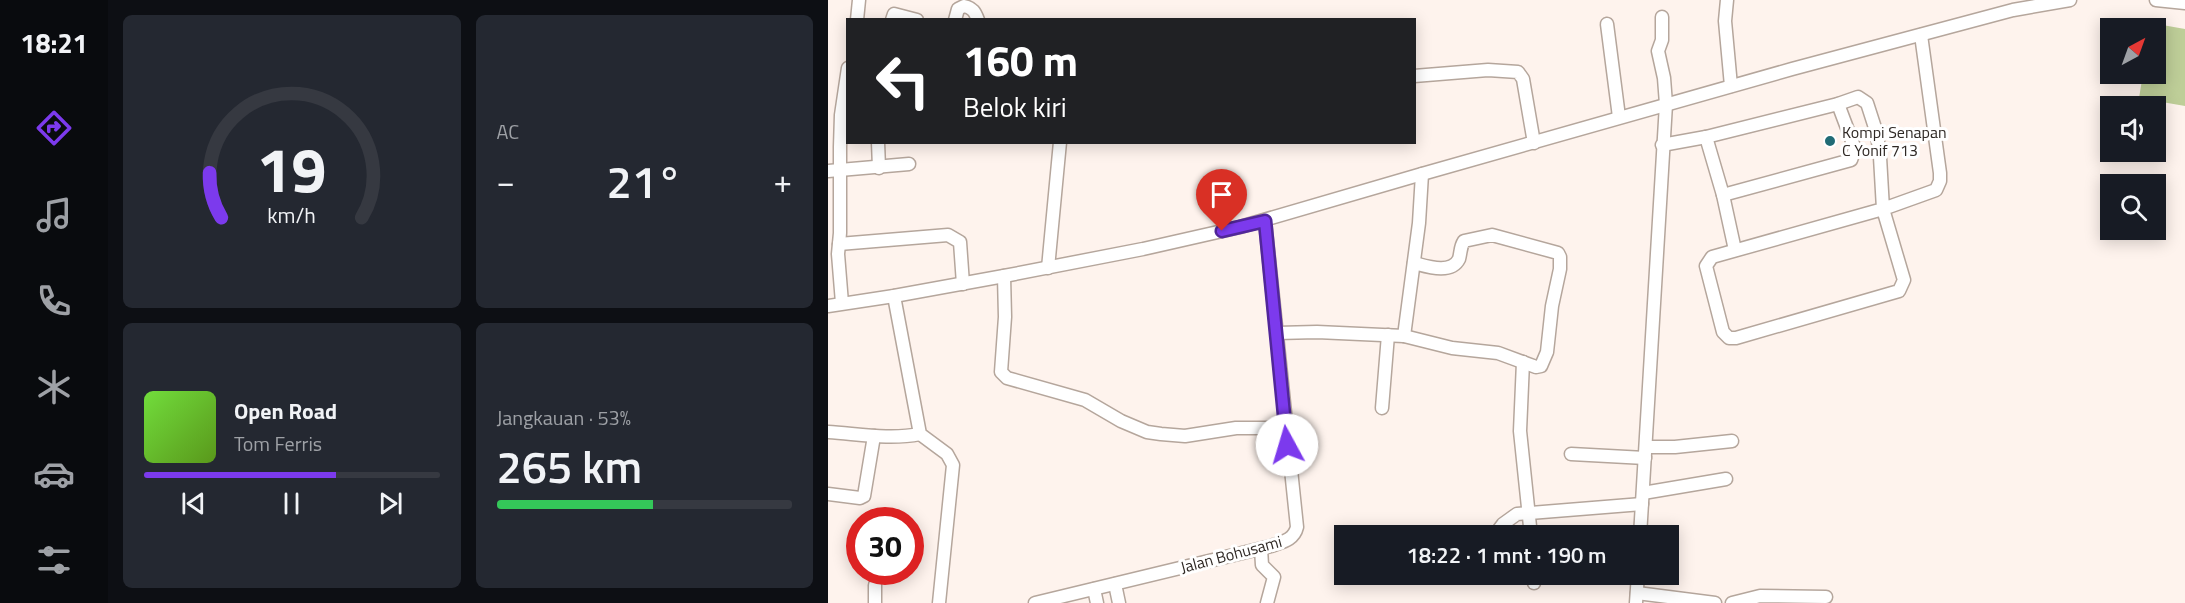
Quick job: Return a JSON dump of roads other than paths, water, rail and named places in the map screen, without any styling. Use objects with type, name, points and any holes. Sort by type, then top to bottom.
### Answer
[{"type":"street","points":[[857,18],[859,0]]},
{"type":"street","points":[[1727,0],[1725,21],[1731,86]]},
{"type":"street","points":[[828,306],[1048,268],[1265,221],[1731,86],[2013,10],[2070,0]]},
{"type":"street","points":[[2156,0],[2185,3]]},
{"type":"street","points":[[956,18],[958,9],[964,6],[970,7],[977,18]]},
{"type":"street","points":[[893,18],[894,14],[909,18]]},
{"type":"street","points":[[1641,525],[1666,104],[1664,78],[1658,51],[1662,40],[1662,17]]},
{"type":"street","points":[[1607,24],[1619,117]]},
{"type":"street","points":[[1662,145],[1706,137],[1858,97],[1868,103],[1877,134],[1883,209],[1904,280],[1899,291],[1736,338],[1729,338],[1723,332],[1706,266],[1713,257],[1883,209],[1936,190],[1940,181],[1921,35]]},
{"type":"street","points":[[1416,75],[1515,70],[1523,79],[1534,143]]},
{"type":"street","points":[[842,303],[834,171],[844,127],[843,95],[846,79]]},
{"type":"street","points":[[1723,195],[1851,160],[1855,149],[1838,104]]},
{"type":"street","points":[[1706,137],[1723,195],[1735,250]]},
{"type":"street","points":[[878,144],[879,168]]},
{"type":"street","points":[[1048,268],[1060,144]]},
{"type":"street","points":[[834,171],[909,164]]},
{"type":"street","points":[[1404,336],[1419,224],[1422,174]]},
{"type":"street","name":"Jalan Bohusami","points":[[1035,603],[1260,549],[1288,540],[1296,533],[1265,221]]},
{"type":"street","points":[[839,243],[948,235],[960,242],[963,284]]},
{"type":"street","points":[[1277,333],[1388,334],[1452,348],[1497,353],[1538,368],[1545,361],[1551,313],[1560,269],[1558,253],[1492,235],[1464,241],[1460,247],[1459,258],[1451,266],[1440,268],[1414,263]]},
{"type":"street","points":[[1004,276],[1005,323],[1001,372],[1007,378],[1085,400],[1121,422],[1148,432],[1185,436],[1236,428],[1286,428]]},
{"type":"street","points":[[894,296],[920,434],[947,454],[952,465],[939,603]]},
{"type":"street","points":[[1382,408],[1388,334]]},
{"type":"street","points":[[1523,362],[1520,431],[1530,525]]},
{"type":"street","points":[[828,432],[897,437],[920,434]]},
{"type":"street","points":[[828,494],[860,498],[864,496],[874,436]]},
{"type":"street","points":[[1571,454],[1645,452],[1732,441]]},
{"type":"street","points":[[1502,525],[1517,514],[1643,498],[1726,479]]},
{"type":"street","points":[[1260,549],[1262,565],[1274,577],[1267,603]]},
{"type":"street","points":[[1115,584],[1119,603]]},
{"type":"street","points":[[874,585],[875,603]]},
{"type":"street","points":[[1094,589],[1097,603]]},
{"type":"street","points":[[1732,603],[1760,596],[1826,597]]},
{"type":"street","points":[[1636,598],[1715,603]]},
{"type":"place","name":"Kompi Senapan C Yonif 713","points":[[1830,141]]}]
